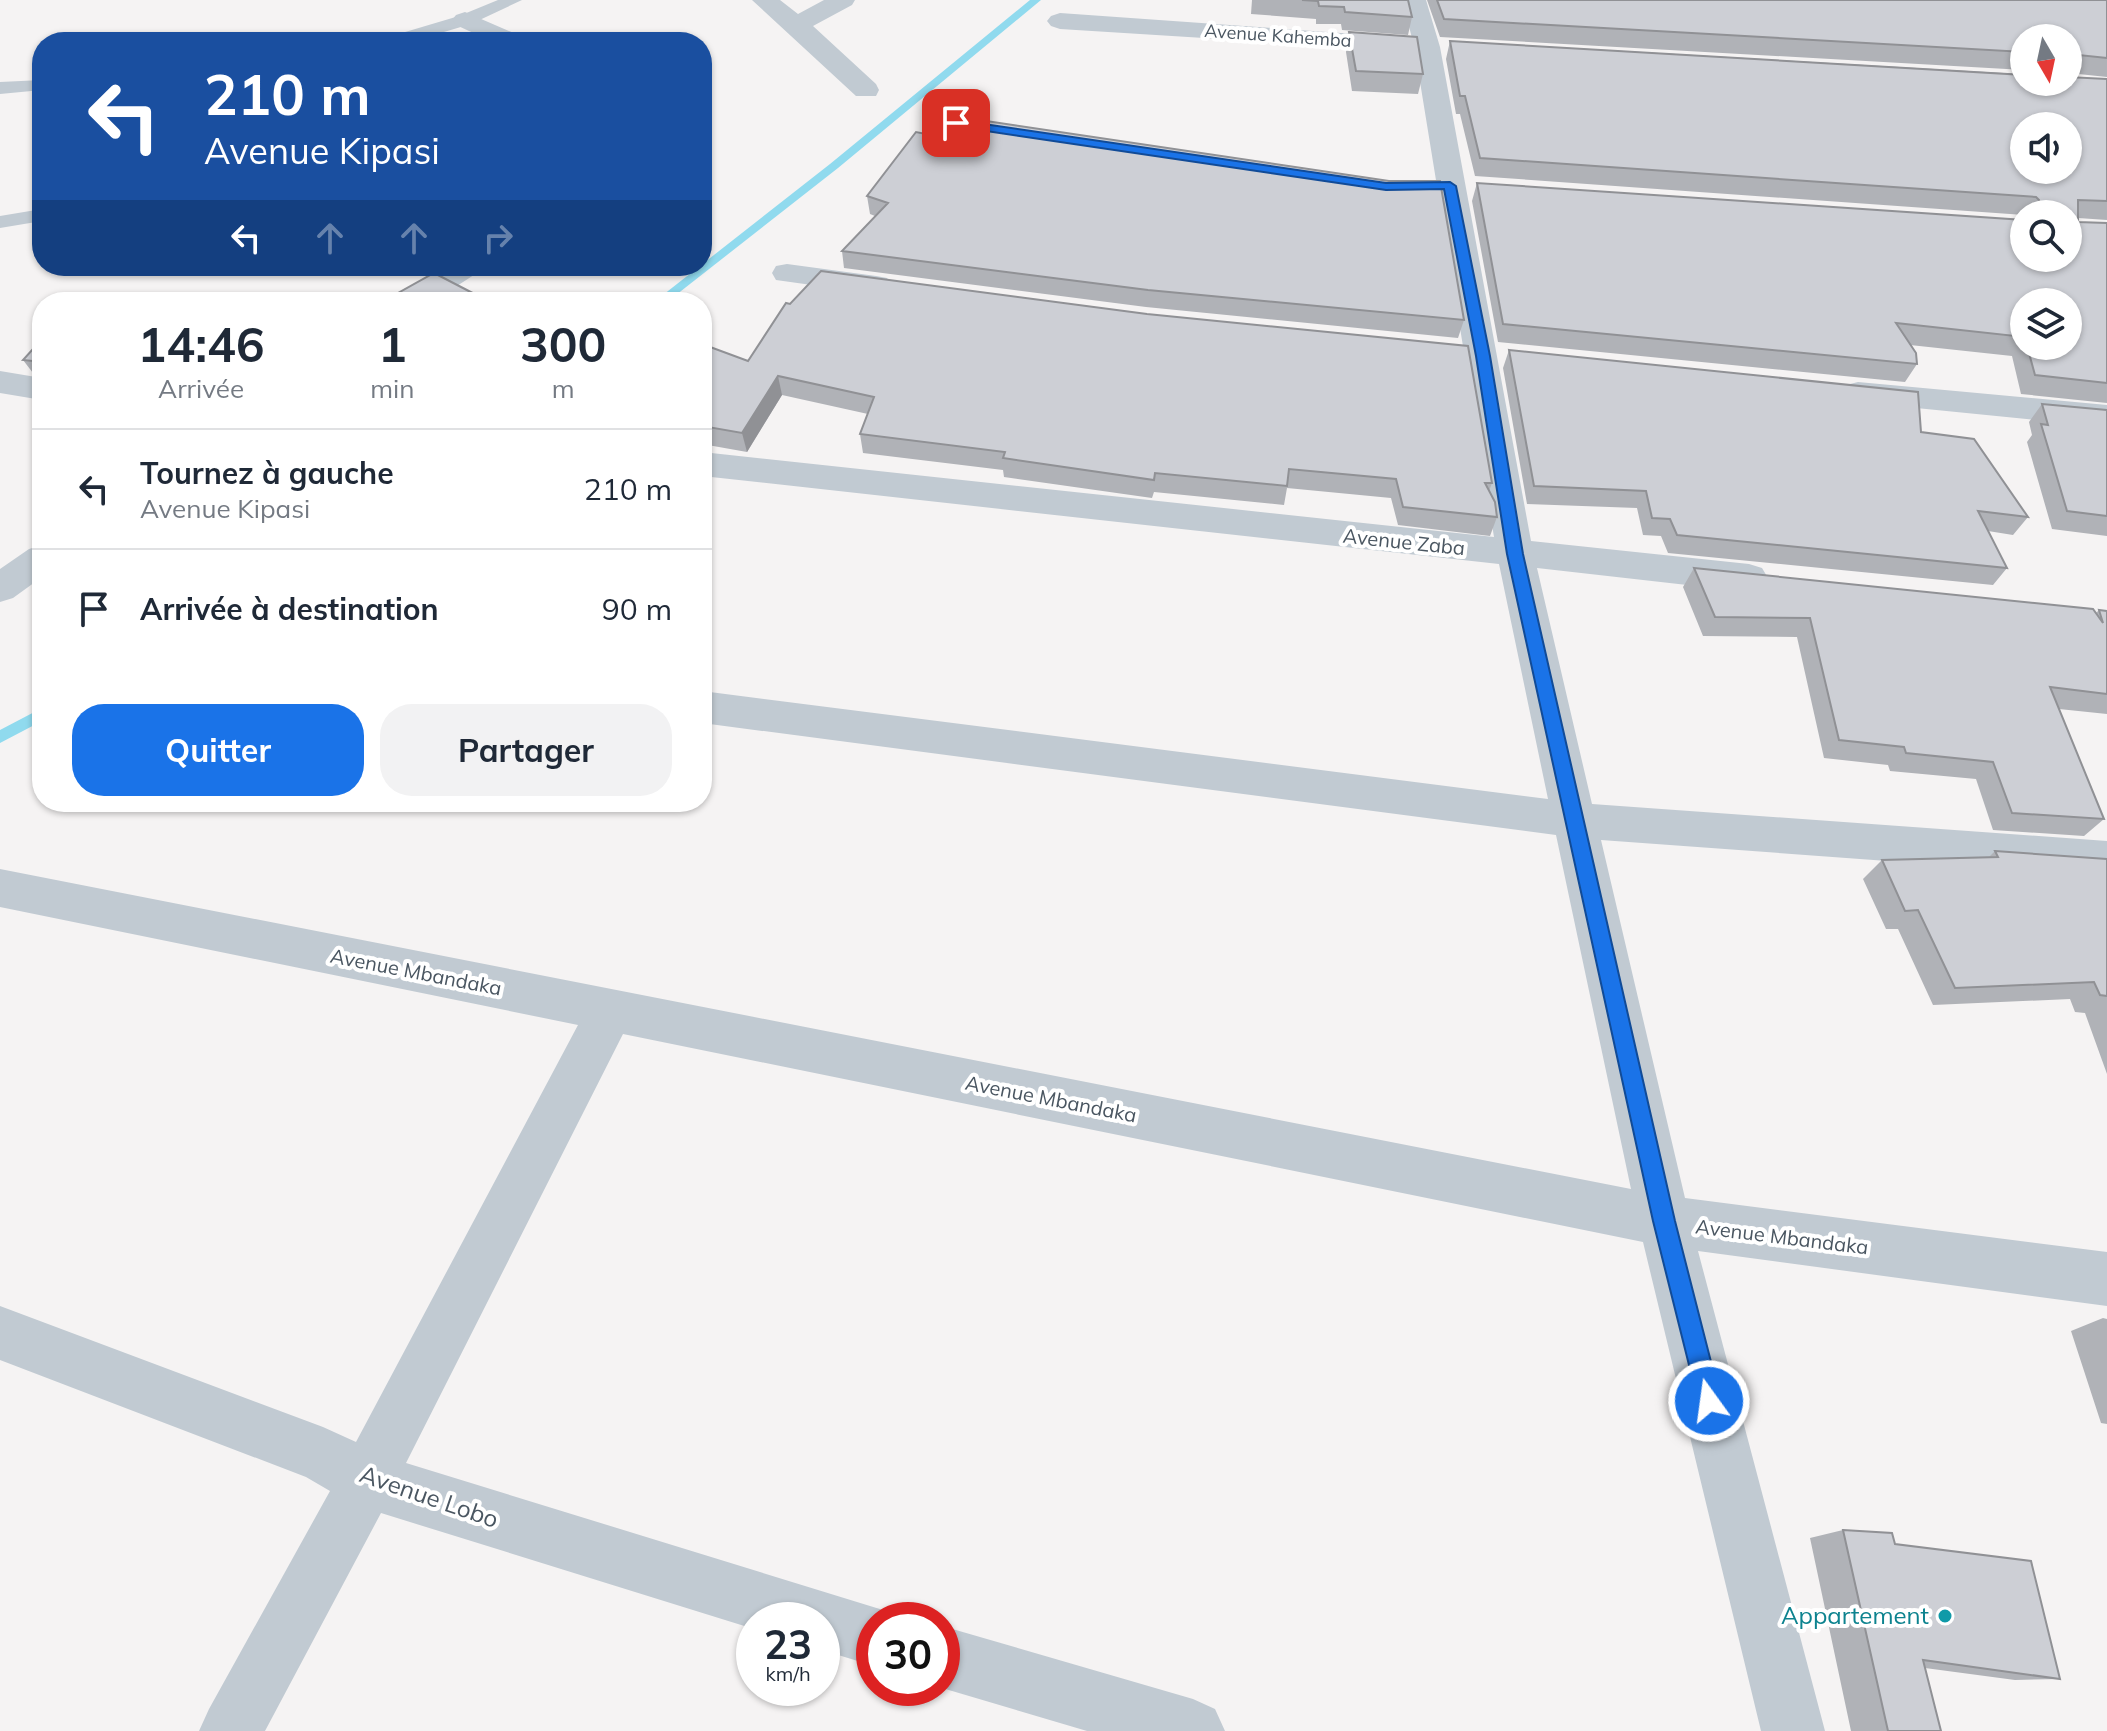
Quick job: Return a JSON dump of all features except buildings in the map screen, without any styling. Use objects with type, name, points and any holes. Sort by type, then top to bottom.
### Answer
[{"type":"street","points":[[764,0],[797,25],[866,90]]},
{"type":"street","points":[[797,25],[843,0]]},
{"type":"street","points":[[1414,0],[1443,48],[1452,187],[1515,554],[1664,1221],[1793,1731]]},
{"type":"street","points":[[465,20],[492,32]]},
{"type":"street","name":"Avenue Kahemba","points":[[1060,21],[1443,48]]},
{"type":"street","points":[[787,273],[912,290]]},
{"type":"street","points":[[426,292],[451,276]]},
{"type":"street","points":[[0,382],[32,387]]},
{"type":"street","points":[[1824,390],[2107,416]]},
{"type":"street","name":"Avenue Zaba","points":[[712,465],[1780,581]]},
{"type":"street","points":[[0,588],[32,565]]},
{"type":"street","points":[[712,708],[1574,820],[2107,859]]},
{"type":"street","name":"Avenue Mbandaka","points":[[0,888],[1664,1221],[2107,1279]]},
{"type":"street","points":[[231,1731],[367,1480],[610,1011]]},
{"type":"street","name":"Avenue Lobo","points":[[0,1333],[323,1455],[367,1480],[764,1602]]},
{"type":"street","points":[[960,1662],[1193,1731]]},
{"type":"lane","points":[[425,32],[465,20],[513,0]]},
{"type":"lane","points":[[0,88],[32,86]]},
{"type":"lane","points":[[0,222],[32,217]]},
{"type":"waterway","points":[[712,261],[1036,0]]},
{"type":"waterway","points":[[673,292],[693,276]]},
{"type":"waterway","points":[[0,737],[32,719]]},
{"type":"place","name":"Appartement","points":[[1945,1616]]},
{"type":"route","points":[[956,123],[1386,186],[1450,186],[1483,356],[1515,554],[1664,1221],[1709,1401]]}]
